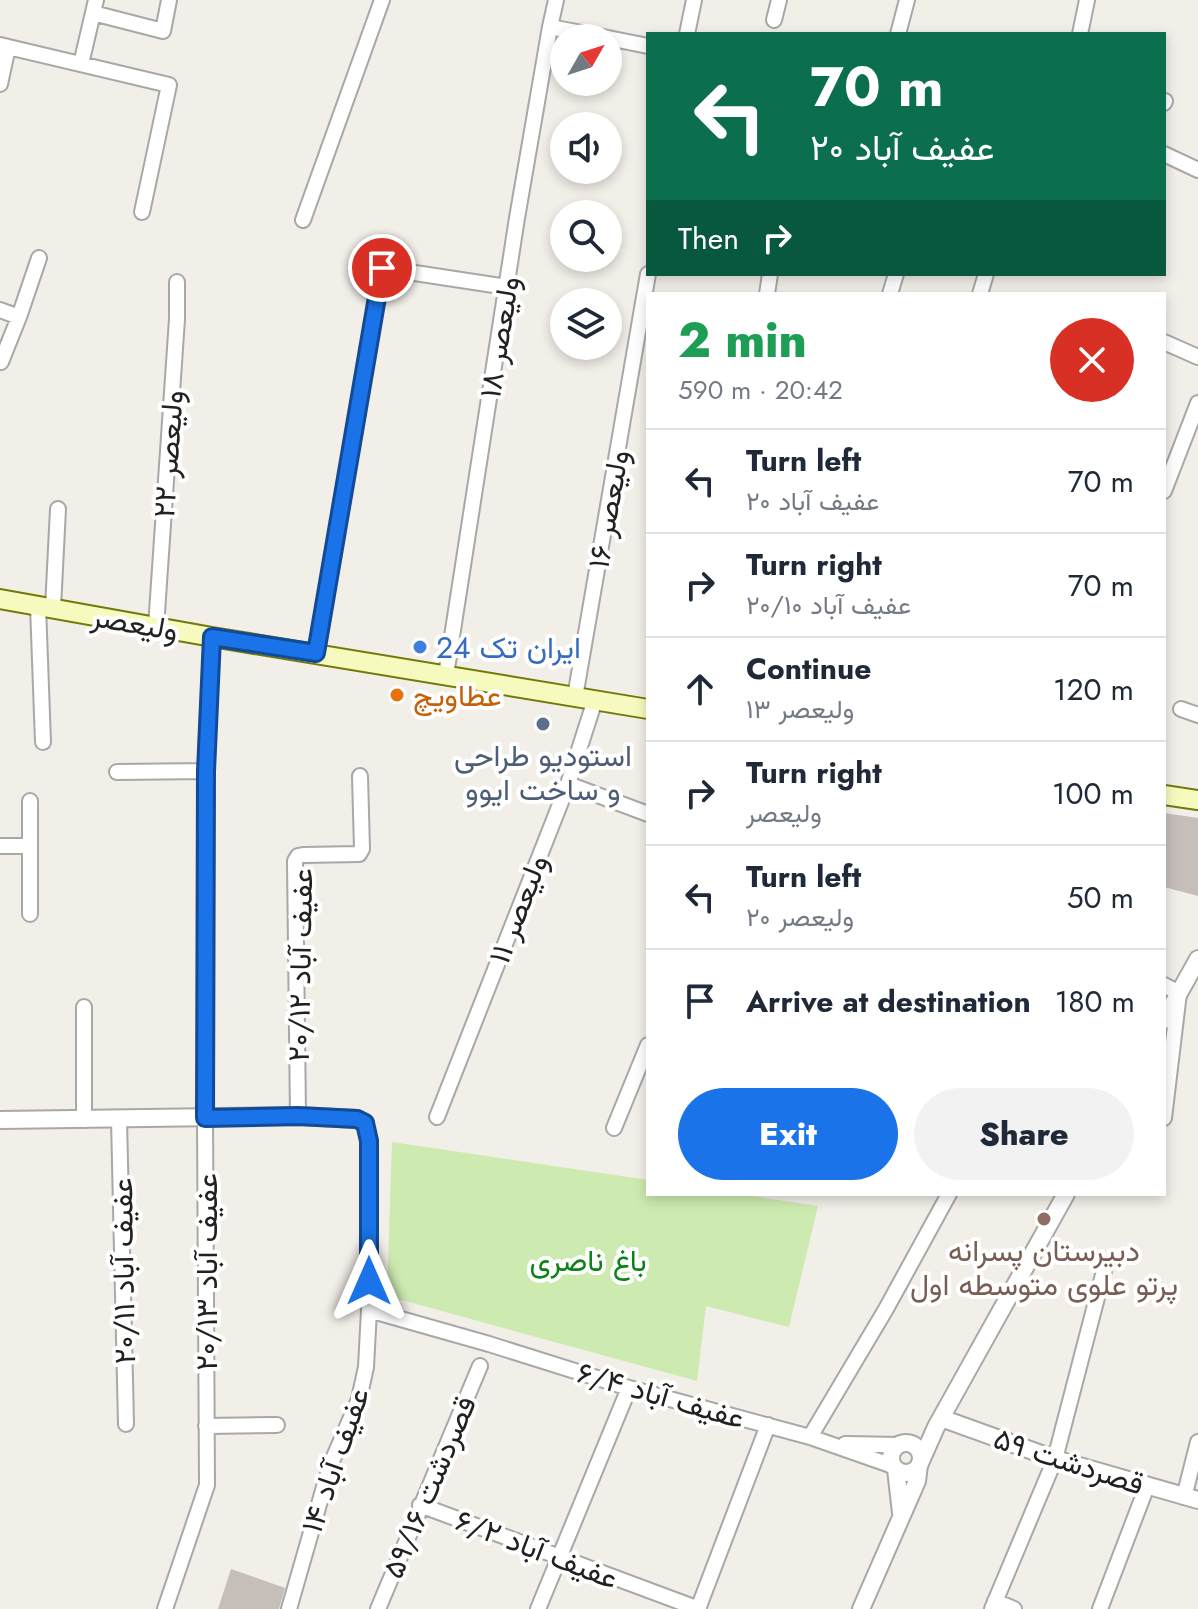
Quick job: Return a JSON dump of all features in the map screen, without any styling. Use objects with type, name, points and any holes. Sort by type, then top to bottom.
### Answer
[{"type":"main road","name":"ولیعصر","points":[[0,599],[646,709]]},
{"type":"main road","points":[[1166,795],[1196,795]]},
{"type":"street","points":[[81,64],[95,6],[163,31],[169,0]]},
{"type":"street","points":[[303,220],[382,0]]},
{"type":"street","name":"۱۸ ولیعصر","points":[[551,24],[556,0]]},
{"type":"street","points":[[687,32],[694,0]]},
{"type":"street","points":[[774,20],[779,0]]},
{"type":"street","points":[[899,32],[907,0]]},
{"type":"street","points":[[1080,32],[1087,0]]},
{"type":"street","name":"۱۸ ولیعصر","points":[[446,675],[550,27]]},
{"type":"street","points":[[622,41],[646,46]]},
{"type":"street","points":[[0,84],[4,46],[169,85],[142,212]]},
{"type":"street","points":[[1166,155],[1198,170]]},
{"type":"street","points":[[1,362],[39,258]]},
{"type":"street","points":[[316,653],[382,268],[507,287]]},
{"type":"street","name":"۲۲ ولیعصر","points":[[156,627],[177,282]]},
{"type":"street","name":"۱۶ ولیعصر","points":[[575,697],[641,363],[646,299]]},
{"type":"street","points":[[0,310],[19,317]]},
{"type":"street","points":[[1166,343],[1198,357]]},
{"type":"street","points":[[1166,486],[1198,403]]},
{"type":"street","points":[[43,742],[46,607],[58,509]]},
{"type":"street","name":"عفیف آباد ۲۰/۱۳","points":[[165,1609],[205,1495],[207,1477],[206,771],[212,637]]},
{"type":"street","name":"۱۱ ولیعصر","points":[[437,1117],[568,784],[595,700]]},
{"type":"street","points":[[1181,709],[1198,715]]},
{"type":"street","points":[[117,772],[206,771]]},
{"type":"street","name":"عفیف آباد ۲۰/۱۲","points":[[298,1116],[295,861],[303,855],[359,854],[362,849],[360,776]]},
{"type":"street","points":[[568,784],[646,813]]},
{"type":"street","points":[[30,801],[30,914]]},
{"type":"street","points":[[0,846],[30,846]]},
{"type":"street","points":[[1166,1012],[1172,989],[1198,959]]},
{"type":"street","points":[[1166,1086],[1172,989]]},
{"type":"street","points":[[84,1007],[84,1120]]},
{"type":"street","points":[[614,1128],[646,1050]]},
{"type":"street","points":[[0,1120],[298,1116],[357,1119],[365,1123]]},
{"type":"street","name":"عفیف آباد ۲۰/۱۱","points":[[119,1119],[126,1424]]},
{"type":"street","name":"عفیف آباد ۱۴","points":[[289,1609],[330,1466],[359,1399],[366,1367],[369,1141],[365,1123]]},
{"type":"street","points":[[810,1437],[948,1196]]},
{"type":"street","points":[[895,1468],[909,1473],[917,1469],[938,1422],[1065,1196]]},
{"type":"street","points":[[1014,1609],[994,1605],[1055,1459],[1105,1267]]},
{"type":"street","name":"عفیف آباد ۶/۴","points":[[369,1310],[629,1388],[833,1443],[895,1468]]},
{"type":"street","name":"۵۹/۱۶ قصردشت","points":[[378,1609],[480,1366]]},
{"type":"street","points":[[538,1609],[629,1388]]},
{"type":"street","points":[[901,1515],[892,1452],[938,1422]]},
{"type":"street","name":"۵۹ قصردشت","points":[[938,1422],[1191,1499]]},
{"type":"street","points":[[206,1426],[277,1425]]},
{"type":"street","points":[[699,1609],[768,1425]]},
{"type":"street","points":[[1191,1499],[1198,1442]]},
{"type":"street","name":"عفیف آباد ۶/۴","points":[[833,1443],[901,1444]]},
{"type":"street","points":[[861,1609],[917,1481],[920,1454],[917,1447],[911,1443],[901,1444]]},
{"type":"street","points":[[1100,1609],[1147,1486]]},
{"type":"street","name":"عفیف آباد ۶/۲","points":[[420,1505],[699,1609]]},
{"type":"green space","name":"باغ ناصری","points":[[392,1142],[646,1180],[646,1196],[753,1196],[818,1206],[789,1327],[706,1306],[697,1381],[387,1296]]},
{"type":"building","points":[[1166,813],[1198,818],[1198,896],[1166,888]]},
{"type":"building","points":[[231,1569],[285,1588],[279,1609],[218,1609]]},
{"type":"place","name":"ایران تک 24","points":[[420,647]]},
{"type":"place","name":"عطاویچ","points":[[397,695]]},
{"type":"place","name":"استودیو طراحی و ساخت ایوو","points":[[543,724]]},
{"type":"place","name":"دبیرستان پسرانه پرتو علوی متوسطه اول","points":[[1044,1219]]},
{"type":"route","points":[[369,1281],[369,1141],[365,1123],[357,1119],[298,1116],[205,1118],[206,771],[212,637],[316,653],[382,268]]}]
